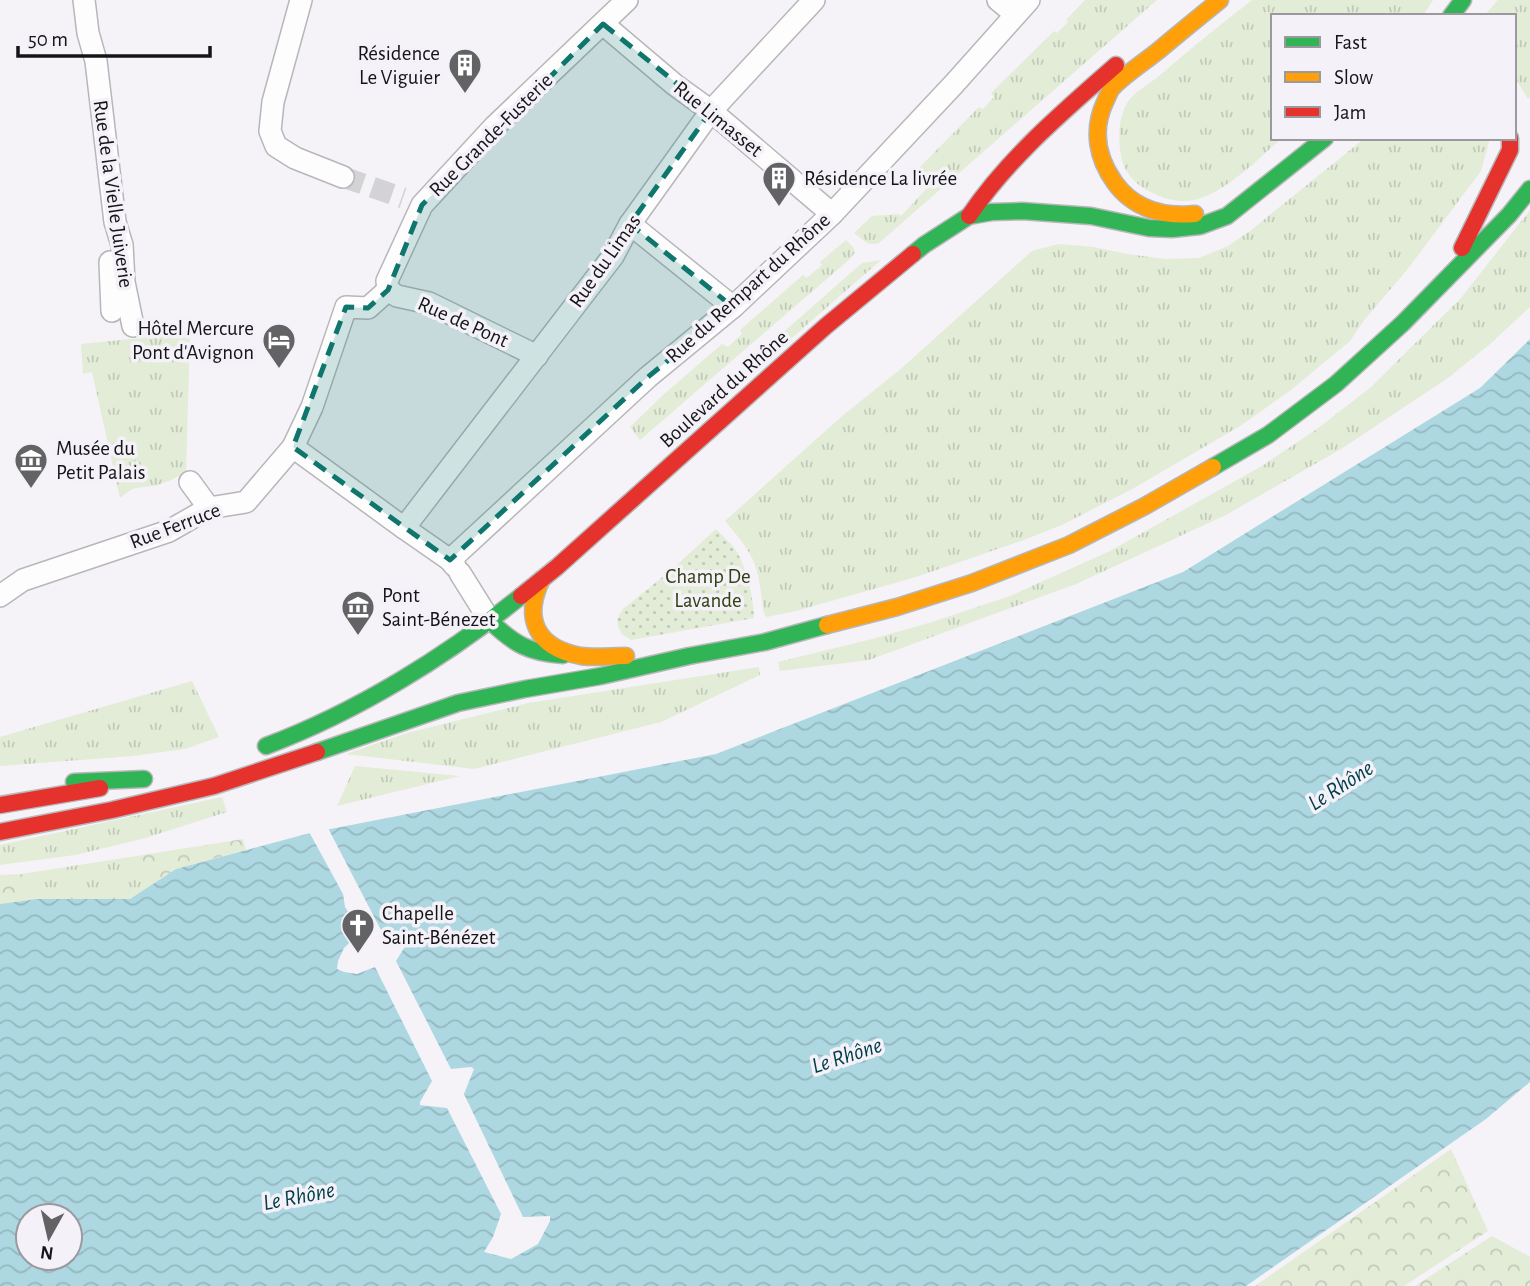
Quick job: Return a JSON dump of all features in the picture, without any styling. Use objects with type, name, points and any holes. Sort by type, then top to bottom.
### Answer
[{"type":"main road","points":[[1220,0],[1111,89],[1096,127],[1098,149],[1110,180],[1123,194],[1136,204],[1159,213],[1186,215],[1211,211],[1259,192]]},
{"type":"main road","name":"Boulevard du Rhône","points":[[247,754],[295,736],[388,687],[490,621],[542,579],[826,326],[924,245],[969,216],[982,195],[1028,145],[1128,54]]},
{"type":"main road","points":[[969,216],[1022,211],[1091,216],[1149,228],[1200,226],[1227,216],[1323,140]]},
{"type":"main road","points":[[1443,282],[1462,250],[1510,150],[1510,140]]},
{"type":"main road","points":[[0,832],[214,786],[458,703],[765,642],[897,607],[972,583],[1069,545],[1155,500],[1268,435],[1336,384],[1443,282],[1509,215],[1530,189]]},
{"type":"main road","points":[[542,579],[535,594],[533,609],[539,632],[558,649],[581,656]]},
{"type":"main road","points":[[490,621],[520,646],[535,652],[581,656],[689,656]]},
{"type":"main road","points":[[0,805],[150,778],[39,783]]},
{"type":"street","name":"Rue de la Vielle Juiverie","points":[[84,0],[88,33],[96,61],[115,222],[122,245],[124,282],[133,326]]},
{"type":"street","points":[[301,0],[273,102],[270,131],[276,146],[295,158],[343,177]]},
{"type":"street","name":"Rue Grande-Fusterie","points":[[388,290],[387,281],[412,201],[627,0]]},
{"type":"street","name":"Rue du Limas","points":[[404,528],[613,256],[629,224],[712,111],[814,0]]},
{"type":"street","points":[[998,0],[1022,7]]},
{"type":"street","name":"Rue du Rempart du Rhône","points":[[455,566],[648,377],[733,307],[832,214],[1022,7]]},
{"type":"street","name":"Rue Limasset","points":[[603,24],[675,85],[712,111],[832,214]]},
{"type":"street","points":[[112,311],[109,245],[115,222]]},
{"type":"street","points":[[629,224],[733,307]]},
{"type":"street","name":"Rue de Pont","points":[[388,290],[397,296],[429,303],[537,356]]},
{"type":"street","name":"Rue Ferruce","points":[[0,596],[23,580],[169,531],[209,508],[246,502],[293,447],[312,407],[346,307],[368,308],[388,290]]},
{"type":"street","points":[[293,447],[455,566],[490,621]]},
{"type":"street","points":[[190,482],[209,508]]},
{"type":"highlighted area","points":[[603,24],[711,111],[630,224],[733,307],[648,377],[450,560],[293,447],[346,307],[368,308],[388,290],[422,205]]},
{"type":"green space","points":[[1085,0],[1157,0],[879,243],[868,243],[854,233],[872,216],[901,216],[929,186],[915,172],[979,107],[983,109],[994,97],[991,93],[1054,31],[1057,33]]},
{"type":"green space","points":[[1252,0],[1433,0],[1424,14],[1271,14],[1271,140],[1280,140],[1218,190],[1195,200],[1173,200],[1141,186],[1126,170],[1120,147],[1121,119],[1125,107],[1136,93]]},
{"type":"green space","points":[[1498,0],[1530,0],[1528,99],[1516,79],[1516,14],[1486,14]]},
{"type":"green space","points":[[1363,140],[1488,140],[1481,171],[1350,341],[1291,390],[1240,426],[1134,488],[1062,525],[916,577],[796,611],[767,617],[764,614],[755,564],[725,521],[1032,251],[1058,244],[1165,259],[1199,258],[1228,246]]},
{"type":"green space","points":[[1530,210],[1530,307],[1448,378],[1341,449],[1226,515],[1076,584],[869,660],[780,671],[778,662],[932,622],[1010,596],[1110,551],[1262,466],[1317,429],[1371,387],[1461,298]]},
{"type":"green space","points":[[846,240],[855,252],[850,259],[640,440],[630,427],[722,344],[728,347],[742,334],[740,330],[803,275],[807,278],[822,265],[820,262]]},
{"type":"green space","points":[[881,260],[667,447],[661,440],[862,263]]},
{"type":"green space","points":[[190,333],[186,473],[161,484],[132,489],[120,498],[92,372],[83,374],[81,344]]},
{"type":"green space","name":"Champ De Lavande","points":[[716,529],[735,549],[743,564],[751,592],[754,618],[631,640],[622,634],[617,619],[623,609]]},
{"type":"green space","points":[[759,667],[760,675],[661,722],[474,769],[346,754],[407,733],[528,703]]},
{"type":"green space","points":[[192,681],[219,737],[185,749],[133,756],[0,766],[0,737]]},
{"type":"green space","points":[[355,766],[460,776],[337,806]]},
{"type":"green space","points":[[222,797],[227,812],[142,839],[75,855],[0,865],[0,845]]},
{"type":"green space","points":[[243,839],[246,850],[176,869],[155,883],[143,869],[143,855]]},
{"type":"green space","points":[[143,855],[143,869],[155,883],[130,899],[37,899],[33,879],[21,874]]},
{"type":"green space","points":[[21,874],[33,879],[37,899],[0,904],[0,875]]},
{"type":"green space","points":[[1451,1149],[1488,1231],[1404,1286],[1255,1286]]},
{"type":"green space","points":[[1492,1236],[1530,1257],[1530,1286],[1415,1286]]},
{"type":"water","name":"Le Rhône","points":[[1530,339],[1530,1082],[1486,1119],[1246,1286],[0,1286],[0,904],[37,899],[130,899],[176,869],[310,833],[716,754],[1183,572],[1480,388]]},
{"type":"pier","points":[[327,826],[384,936],[409,940],[396,961],[451,1069],[474,1069],[464,1094],[523,1217],[550,1216],[538,1244],[511,1259],[484,1252],[501,1214],[447,1108],[420,1105],[432,1081],[375,967],[357,974],[337,969],[344,948],[361,932],[345,907],[343,894],[308,830]]},
{"type":"tunnel","points":[[343,177],[403,198]]},
{"type":"traffic: fast","points":[[1452,14],[1463,0]]},
{"type":"traffic: fast","points":[[913,254],[969,216],[992,212],[1022,211],[1091,216],[1149,228],[1200,226],[1227,216],[1322,140]]},
{"type":"traffic: fast","points":[[1213,467],[1268,435],[1336,384],[1403,323],[1509,215],[1530,189]]},
{"type":"traffic: fast","points":[[266,746],[333,717],[399,681],[462,640],[521,596]]},
{"type":"traffic: fast","points":[[490,621],[523,646],[563,655]]},
{"type":"traffic: fast","points":[[317,752],[458,703],[765,642],[827,625]]},
{"type":"traffic: fast","points":[[74,782],[144,779]]},
{"type":"traffic: slow","points":[[1195,214],[1172,214],[1150,209],[1123,192],[1115,183],[1100,154],[1099,123],[1112,88],[1220,0]]},
{"type":"traffic: slow","points":[[827,625],[897,607],[972,583],[1069,545],[1213,467]]},
{"type":"traffic: slow","points":[[542,579],[533,607],[534,619],[544,639],[566,652],[581,656],[626,656]]},
{"type":"traffic: jam","points":[[969,216],[1019,155],[1116,65]]},
{"type":"traffic: jam","points":[[1462,248],[1510,150],[1510,140]]},
{"type":"traffic: jam","points":[[521,596],[557,567],[826,326],[913,254]]},
{"type":"traffic: jam","points":[[0,832],[214,786],[317,752]]},
{"type":"traffic: jam","points":[[0,805],[100,788]]},
{"type":"place","name":"Résidence Le Viguier","points":[[465,95]]},
{"type":"place","name":"Résidence La livrée","points":[[779,208]]},
{"type":"place","name":"Hôtel Mercure Pont d'Avignon","points":[[279,370]]},
{"type":"place","name":"Musée du Petit Palais","points":[[31,490]]},
{"type":"place","name":"Pont Saint-Bénezet","points":[[358,637]]},
{"type":"place","name":"Chapelle Saint-Bénézet","points":[[358,955]]}]
